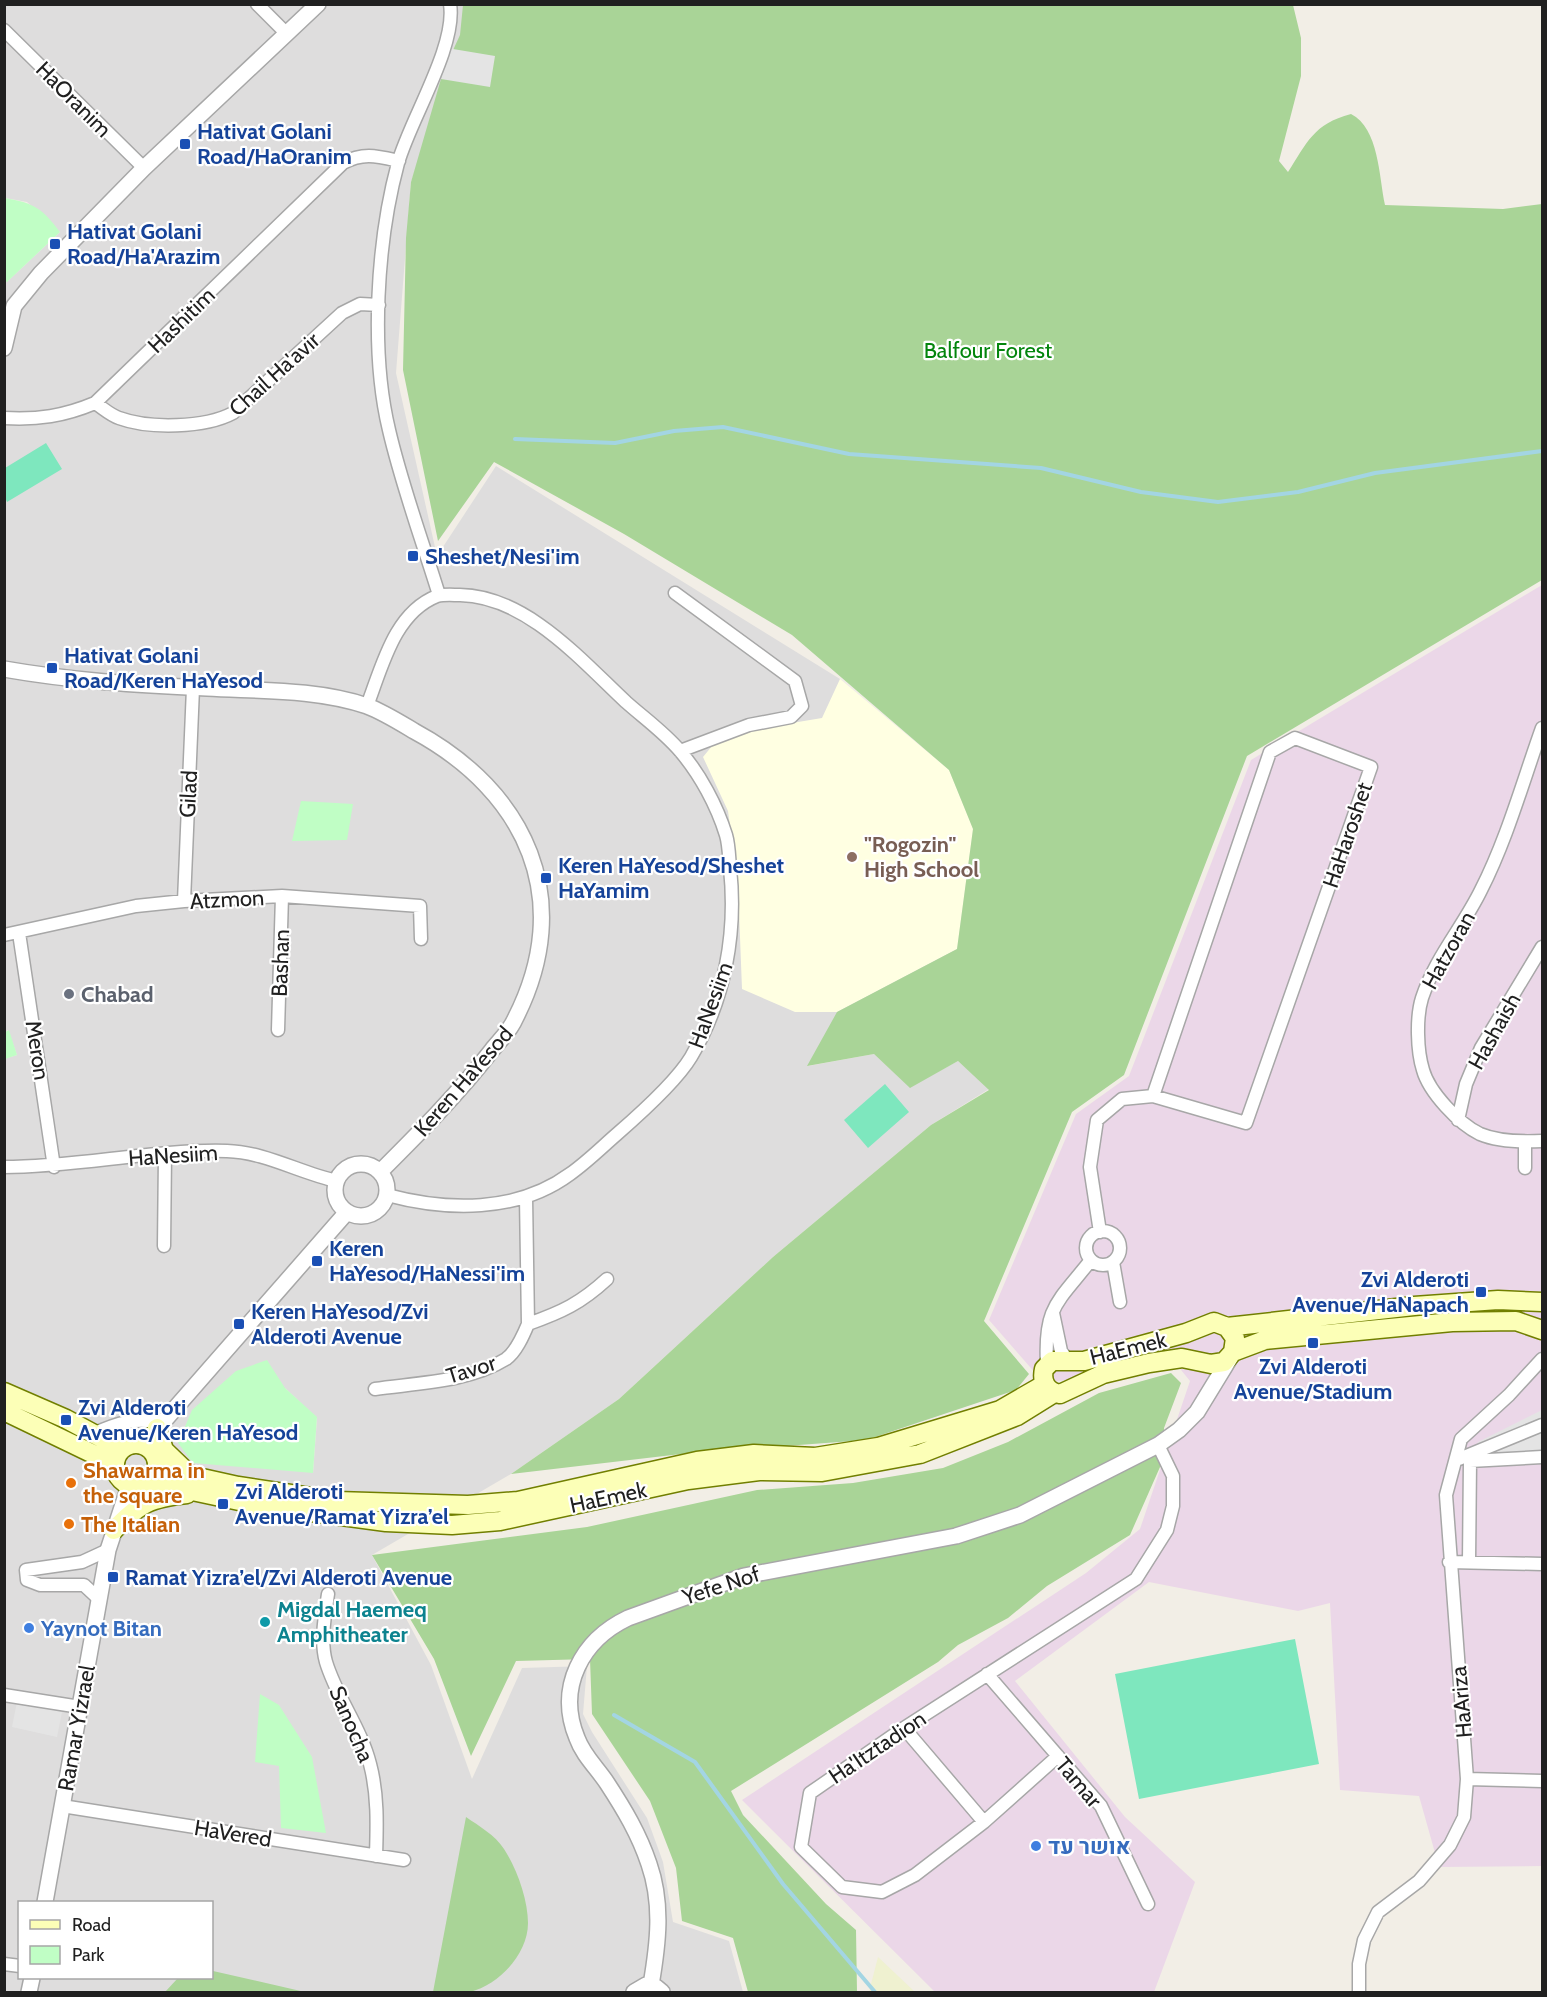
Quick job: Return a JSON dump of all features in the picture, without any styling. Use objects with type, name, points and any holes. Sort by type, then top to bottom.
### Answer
[{"type":"main road","name":"HaEmek","points":[[1047,1364],[1057,1359],[1084,1360],[1186,1333],[1207,1323],[1221,1323],[1227,1327],[1414,1306],[1498,1300],[1542,1302]]},
{"type":"main road","name":"HaEmek","points":[[153,1475],[188,1473],[238,1486],[338,1501],[468,1505],[518,1501],[697,1461],[754,1454],[815,1457],[878,1447],[1000,1410],[1049,1389],[1066,1393],[1103,1374],[1182,1358],[1218,1364],[1265,1340],[1452,1322],[1516,1321],[1542,1330]]},
{"type":"main road","points":[[1227,1327],[1234,1338],[1232,1355]]},
{"type":"main road","points":[[1047,1364],[1042,1375],[1049,1389]]},
{"type":"main road","name":"HaEmek","points":[[153,1475],[258,1505],[386,1522],[452,1525],[500,1521],[688,1480],[759,1471],[822,1472],[920,1454],[1017,1416],[1049,1389]]},
{"type":"main road","points":[[4,1392],[93,1434],[118,1457]]},
{"type":"main road","points":[[4,1411],[118,1457]]},
{"type":"main road","points":[[159,1425],[164,1450],[188,1473]]},
{"type":"main road","points":[[132,1444],[143,1445],[154,1454],[153,1475],[136,1487],[129,1486],[118,1478],[118,1457],[132,1444]]},
{"type":"main road","points":[[114,1530],[136,1507],[163,1497],[206,1492]]},
{"type":"street","points":[[257,4],[286,33]]},
{"type":"street","points":[[4,348],[9,303],[144,168],[318,4]]},
{"type":"street","points":[[367,706],[391,641],[404,622],[421,605],[440,595],[388,428],[378,347],[385,221],[399,162],[448,37],[450,4]]},
{"type":"street","name":"HaOranim","points":[[4,30],[144,168]]},
{"type":"street","name":"Hashitim","points":[[4,418],[38,420],[68,414],[95,403],[343,164],[356,156],[371,155],[399,162]]},
{"type":"street","name":"Chail Ha'avir","points":[[95,403],[117,417],[133,422],[198,425],[218,421],[233,413],[342,313],[360,304],[379,305]]},
{"type":"street","points":[[675,593],[795,681],[802,706],[791,717],[749,725],[680,751]]},
{"type":"street","name":"HaNesiim","points":[[387,1194],[444,1207],[481,1206],[526,1197],[569,1175],[644,1111],[691,1059],[716,1002],[732,939],[733,893],[727,837],[711,798],[680,751],[560,640],[526,617],[495,602],[467,595],[440,595]]},
{"type":"street","name":"Keren HaYesod","points":[[4,669],[100,683],[310,695],[367,706],[426,737],[464,762],[492,792],[521,830],[542,900],[541,946],[530,984],[514,1022],[481,1064],[380,1172]]},
{"type":"street","name":"Gilad","points":[[183,901],[194,687]]},
{"type":"street","name":"Hatzoran","points":[[1542,728],[1481,891],[1432,969],[1421,1001],[1419,1035],[1423,1071],[1440,1099],[1458,1120],[1479,1134],[1503,1140],[1542,1141]]},
{"type":"street","name":"HaHaroshet","points":[[1100,1232],[1090,1167],[1097,1120],[1122,1099],[1153,1096],[1246,1123],[1371,767],[1295,738],[1270,752],[1153,1096]]},
{"type":"street","name":"Atzmon","points":[[4,935],[136,906],[282,896],[420,906],[421,939]]},
{"type":"street","name":"Bashan","points":[[278,1030],[282,896]]},
{"type":"street","name":"Meron","points":[[19,933],[54,1167]]},
{"type":"street","name":"Hashaish","points":[[1458,1120],[1466,1084],[1480,1048],[1542,947]]},
{"type":"street","points":[[1525,1142],[1526,1168]]},
{"type":"street","name":"HaNesiim","points":[[4,1167],[54,1167],[165,1154],[229,1151],[268,1158],[308,1174],[337,1181]]},
{"type":"street","points":[[164,1246],[165,1154]]},
{"type":"street","points":[[356,1165],[368,1165],[380,1172],[385,1180],[387,1194],[381,1208],[369,1216],[354,1216],[347,1212],[338,1202],[337,1181],[344,1170],[356,1165]]},
{"type":"street","points":[[526,1197],[528,1324],[564,1311],[586,1299],[607,1279]]},
{"type":"street","points":[[143,1445],[347,1212]]},
{"type":"street","points":[[1100,1232],[1111,1233],[1119,1241],[1120,1253],[1113,1262],[1104,1266],[1091,1260],[1086,1251],[1088,1241],[1100,1232]]},
{"type":"street","points":[[1047,1364],[1047,1324],[1053,1309],[1091,1260]]},
{"type":"street","points":[[1113,1262],[1120,1302]]},
{"type":"street","points":[[1053,1309],[1061,1351],[1068,1361]]},
{"type":"street","name":"Tavor","points":[[375,1389],[468,1375],[497,1363],[507,1358],[521,1340],[528,1324]]},
{"type":"street","name":"Yefe Nof","points":[[657,1989],[660,1923],[650,1867],[632,1822],[587,1757],[571,1722],[570,1688],[574,1672],[590,1645],[614,1625],[628,1618],[734,1579],[774,1569],[956,1536],[999,1524],[1031,1510],[1158,1444],[1179,1430],[1197,1412],[1232,1355]]},
{"type":"street","name":"HaAriza","points":[[1359,1992],[1359,1964],[1364,1940],[1378,1912],[1419,1881],[1450,1845],[1464,1817],[1467,1779],[1449,1562],[1446,1495],[1461,1439],[1509,1395],[1542,1359]]},
{"type":"street","name":"Yefe Nof","points":[[1197,1412],[1206,1385],[1205,1371],[1201,1361]]},
{"type":"street","name":"HaAriza","points":[[1509,1395],[1542,1373]]},
{"type":"street","points":[[93,1434],[117,1423],[144,1419],[159,1425]]},
{"type":"street","points":[[1455,1461],[1478,1449],[1542,1425]]},
{"type":"street","name":"Ha'Itztadion","points":[[1058,1756],[984,1822],[915,1875],[882,1892],[842,1887],[801,1847],[810,1794],[904,1728],[1136,1579],[1167,1530],[1173,1506],[1173,1476],[1158,1444]]},
{"type":"street","points":[[1455,1461],[1542,1457]]},
{"type":"street","points":[[1469,1562],[1470,1461]]},
{"type":"street","name":"Ramar Yizrael","points":[[45,1901],[108,1550],[129,1486]]},
{"type":"street","points":[[99,1599],[84,1585],[40,1585],[27,1580],[26,1570],[82,1562],[108,1550]]},
{"type":"street","points":[[1449,1562],[1542,1564]]},
{"type":"street","name":"Sanocha","points":[[328,1594],[324,1625],[326,1661],[358,1730],[370,1764],[377,1822],[375,1856]]},
{"type":"street","name":"Tamar","points":[[987,1674],[1101,1806],[1148,1904]]},
{"type":"street","points":[[5,1698],[80,1707]]},
{"type":"street","points":[[904,1728],[984,1822]]},
{"type":"street","points":[[1467,1779],[1542,1781]]},
{"type":"street","name":"HaVered","points":[[62,1806],[404,1860]]},
{"type":"street","points":[[634,1992],[640,1987],[657,1989]]},
{"type":"shaded area","points":[[5,5],[471,5],[411,182],[396,373],[437,556],[496,466],[840,679],[957,949],[808,1066],[874,1054],[910,1087],[958,1061],[989,1089],[931,1125],[773,1257],[619,1399],[511,1474],[372,1555],[431,1665],[472,1779],[522,1668],[587,1666],[583,1714],[647,1818],[663,1862],[673,1922],[729,1941],[743,1992],[5,1992],[4,1059],[17,1055],[8,1030],[4,1032],[5,281],[8,281],[60,232],[27,202],[5,198]],"holes":[[[285,1388],[317,1418],[313,1473]]]},
{"type":"shaded area","points":[[447,48],[495,56],[490,87],[441,79]]},
{"type":"shaded area","points":[[1542,585],[1542,1866],[1439,1867],[1419,1796],[1340,1790],[1330,1603],[1298,1611],[1149,1582],[1015,1681],[1125,1817],[1195,1882],[1154,1992],[935,1992],[742,1800],[1086,1573],[1140,1529],[1190,1381],[1177,1365],[1044,1383],[989,1320],[1076,1114],[1129,1076],[1251,760]]},
{"type":"shaded area","name":"\"Rogozin\" High School","points":[[840,679],[949,770],[973,829],[957,949],[837,1012],[795,1012],[742,989],[738,885],[728,811],[703,757],[721,735],[822,718]]},
{"type":"shaded area","points":[[1542,1410],[1542,1454],[1473,1457],[1478,1442]]},
{"type":"shaded area","points":[[17,1702],[62,1712],[57,1737],[12,1727]]},
{"type":"shaded area","points":[[878,1957],[915,1992],[869,1992]]},
{"type":"green space","name":"Balfour Forest","points":[[463,5],[1293,5],[1301,38],[1301,76],[1279,161],[1288,172],[1319,129],[1338,118],[1351,114],[1367,130],[1372,142],[1385,205],[1503,209],[1542,204],[1542,580],[1247,756],[1124,1075],[1072,1112],[984,1321],[1029,1374],[1016,1390],[866,1440],[681,1454],[511,1474],[619,1399],[773,1257],[931,1125],[989,1090],[958,1061],[910,1088],[874,1054],[807,1066],[837,1012],[957,949],[973,829],[949,770],[792,635],[624,534],[494,462],[438,541],[403,370],[406,238],[411,182],[443,72],[460,35]]},
{"type":"green space","points":[[5,198],[37,208],[60,232],[7,282],[4,281]]},
{"type":"green space","points":[[46,443],[62,469],[7,502],[5,468]]},
{"type":"green space","points":[[301,801],[353,804],[347,840],[292,841]]},
{"type":"green space","points":[[9,1030],[17,1055],[5,1059],[5,1032]]},
{"type":"green space","points":[[885,1084],[909,1112],[868,1148],[844,1120]]},
{"type":"green space","points":[[267,1360],[285,1388],[317,1417],[313,1473],[193,1463],[178,1443],[192,1410],[236,1371]]},
{"type":"green space","points":[[1171,1373],[1181,1383],[1164,1428],[1164,1458],[1130,1535],[1047,1586],[1008,1618],[958,1645],[938,1662],[731,1791],[743,1815],[826,1904],[856,1930],[857,1992],[748,1992],[733,1938],[682,1921],[676,1868],[650,1801],[592,1714],[590,1659],[516,1661],[471,1756],[434,1659],[372,1555],[587,1527],[757,1490],[853,1483],[943,1468],[1008,1442],[1099,1393]]},
{"type":"green space","points":[[1295,1639],[1319,1764],[1139,1799],[1115,1674]]},
{"type":"green space","points":[[260,1694],[279,1705],[312,1757],[326,1833],[281,1828],[279,1766],[255,1762]]},
{"type":"green space","points":[[466,1817],[496,1839],[509,1857],[524,1895],[528,1914],[527,1935],[517,1957],[491,1983],[466,1993],[433,1992]]},
{"type":"green space","points":[[213,1971],[305,1992],[165,1992],[177,1979],[213,1979]]},
{"type":"waterway","points":[[515,439],[615,443],[674,431],[723,427],[849,454],[1041,468],[1141,492],[1218,502],[1298,492],[1375,473],[1542,451]]},
{"type":"waterway","points":[[614,1715],[695,1762],[783,1884],[875,1992]]},
{"type":"place","name":"Hativat Golani Road/HaOranim","points":[[185,144]]},
{"type":"place","name":"Hativat Golani Road/Ha'Arazim","points":[[55,244]]},
{"type":"place","name":"Sheshet/Nesi'im","points":[[413,556]]},
{"type":"place","name":"Hativat Golani Road/Keren HaYesod","points":[[52,668]]},
{"type":"place","name":"\"Rogozin\" High School","points":[[852,857]]},
{"type":"place","name":"Keren HaYesod/Sheshet HaYamim","points":[[546,878]]},
{"type":"place","name":"Chabad","points":[[69,994]]},
{"type":"place","name":"Keren HaYesod/HaNessi'im","points":[[317,1261]]},
{"type":"place","name":"Zvi Alderoti Avenue/HaNapach","points":[[1481,1292]]},
{"type":"place","name":"Keren HaYesod/Zvi Alderoti Avenue","points":[[239,1324]]},
{"type":"place","name":"Zvi Alderoti Avenue/Stadium","points":[[1313,1343]]},
{"type":"place","name":"Zvi Alderoti Avenue/Keren HaYesod","points":[[66,1420]]},
{"type":"place","name":"Shawarma in the square","points":[[71,1483]]},
{"type":"place","name":"Zvi Alderoti Avenue/Ramat Yizra’el","points":[[223,1504]]},
{"type":"place","name":"The Italian","points":[[69,1524]]},
{"type":"place","name":"Ramat Yizra’el/Zvi Alderoti Avenue","points":[[113,1577]]},
{"type":"place","name":"Migdal Haemeq Amphitheater","points":[[265,1622]]},
{"type":"place","name":"Yaynot Bitan","points":[[29,1628]]},
{"type":"place","name":"אושר עד","points":[[1036,1846]]}]
